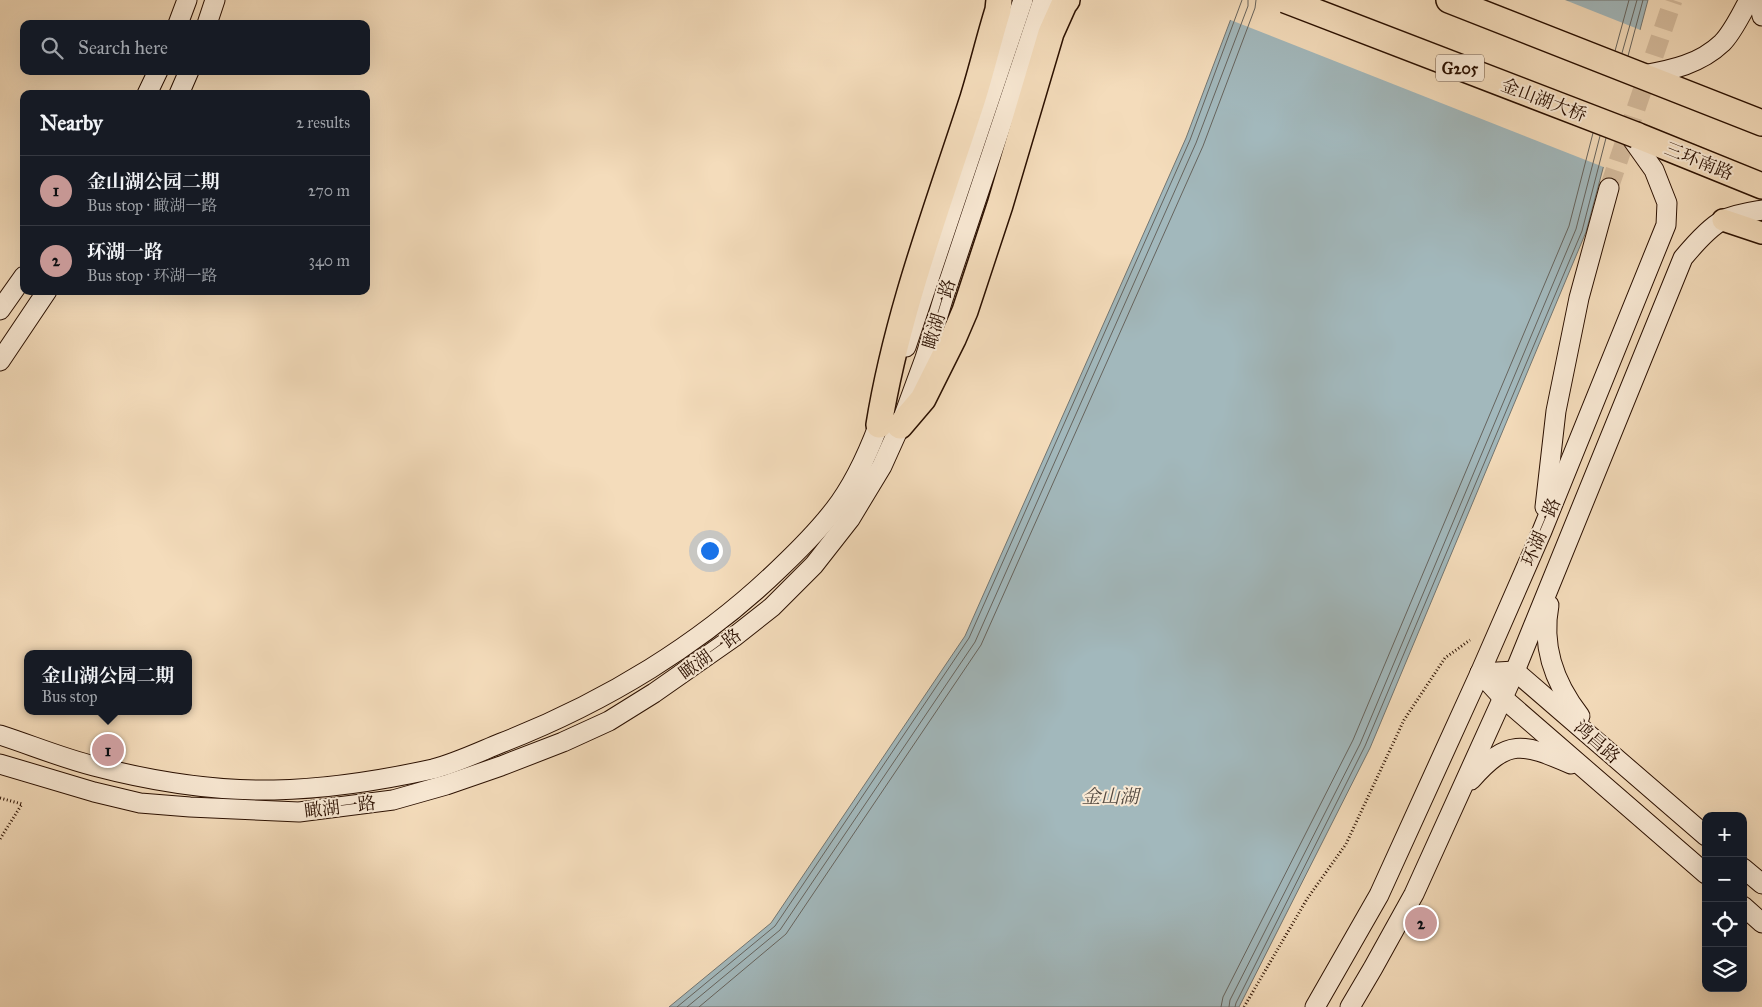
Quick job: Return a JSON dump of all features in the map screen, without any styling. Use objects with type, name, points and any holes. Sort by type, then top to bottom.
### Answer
[{"type":"highway","points":[[890,426],[886,379],[917,265],[974,95],[998,10],[999,0]]},
{"type":"highway","points":[[890,426],[923,399],[965,311],[1000,205],[1051,33],[1067,0]]},
{"type":"highway","name":"金山湖大桥","points":[[1285,0],[1631,134]]},
{"type":"highway","points":[[1449,0],[1762,123]]},
{"type":"highway","name":"三环南路","points":[[1631,134],[1762,186]]},
{"type":"main road","points":[[1723,220],[1762,233]]},
{"type":"street","points":[[180,20],[187,0]]},
{"type":"street","points":[[208,20],[215,0]]},
{"type":"street","name":"瞰湖一路","points":[[0,764],[94,792],[140,802],[190,807],[299,812],[392,800],[446,785],[501,766],[563,742],[609,721],[654,694],[734,637],[772,607],[814,565],[850,519],[882,466],[890,426],[1023,0]]},
{"type":"street","name":"瞰湖一路","points":[[0,735],[93,766],[184,785],[273,790],[354,783],[436,768],[531,732],[584,707],[640,676],[721,621],[809,541],[840,501],[868,454],[890,426],[925,358],[1042,0]]},
{"type":"street","points":[[1643,75],[1676,69],[1698,60],[1722,42],[1735,25],[1748,0]]},
{"type":"street","points":[[1759,0],[1762,16]]},
{"type":"street","points":[[149,90],[156,75]]},
{"type":"street","points":[[180,90],[187,75]]},
{"type":"street","name":"环湖一路","points":[[1315,1007],[1379,895],[1480,673],[1542,530],[1666,225],[1667,203],[1654,170],[1631,134]]},
{"type":"street","points":[[1542,530],[1556,411],[1579,298],[1609,188]]},
{"type":"street","name":"环湖一路","points":[[1350,1007],[1414,894],[1503,698],[1683,258],[1694,244],[1723,220],[1744,213],[1762,210]]},
{"type":"street","points":[[0,310],[20,282]]},
{"type":"street","points":[[0,361],[44,295]]},
{"type":"street","points":[[1554,576],[1546,618],[1546,638],[1554,674],[1567,699],[1606,749]]},
{"type":"street","points":[[1480,673],[1515,671]]},
{"type":"street","name":"鸿昌路","points":[[1515,671],[1702,833]]},
{"type":"street","points":[[1480,673],[1503,698],[1702,871]]},
{"type":"street","points":[[1460,792],[1483,765],[1499,753],[1512,748],[1527,749],[1554,756],[1588,772]]},
{"type":"street","points":[[1747,871],[1762,884]]},
{"type":"street","points":[[1747,910],[1762,923]]},
{"type":"path","points":[[1244,1007],[1307,899],[1346,844],[1404,720],[1445,658],[1470,640]]},
{"type":"path","points":[[0,798],[22,804],[0,839]]},
{"type":"water","name":"金山湖","points":[[1238,0],[1648,0],[1586,232],[1370,748],[1239,1007],[669,1007],[771,923],[965,636],[1186,138]]},
{"type":"pier","points":[[1235,0],[1565,0],[1643,31],[1606,168],[1228,19]]},
{"type":"tunnel","points":[[1609,188],[1673,0]]},
{"type":"place","name":"金山湖公园二期","points":[[108,750]]},
{"type":"place","name":"环湖一路","points":[[1421,923]]}]
